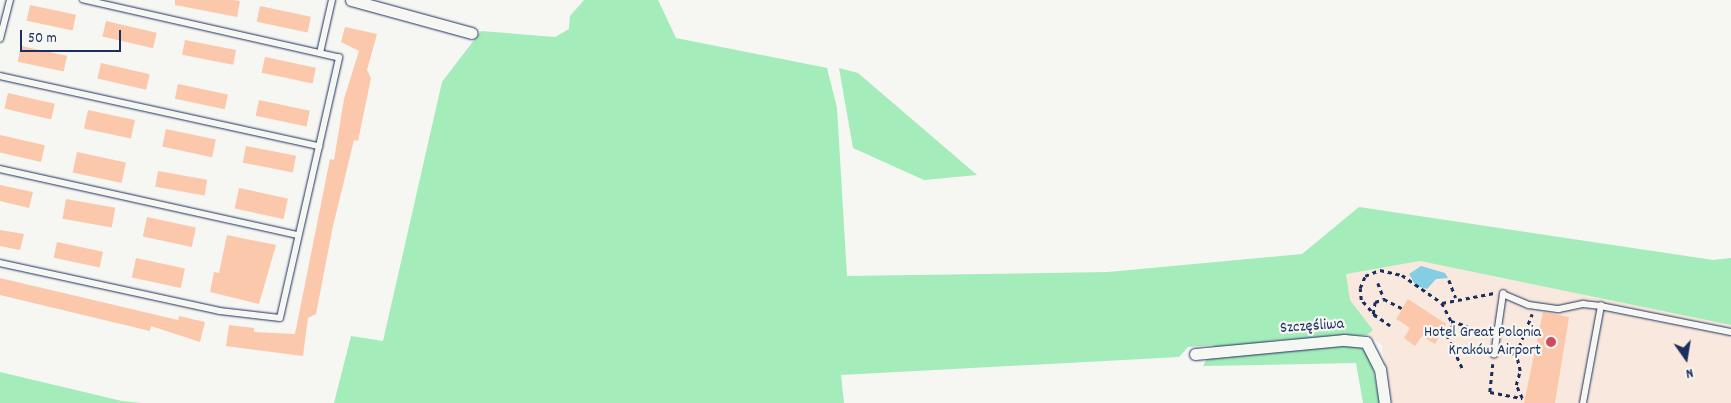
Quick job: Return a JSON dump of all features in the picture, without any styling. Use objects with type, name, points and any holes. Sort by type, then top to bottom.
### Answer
[{"type":"street","points":[[351,0],[472,33]]},
{"type":"street","name":"Szczęśliwa","points":[[1195,354],[1344,340],[1366,342],[1380,369],[1385,403]]},
{"type":"lane","points":[[0,39],[10,0]]},
{"type":"lane","points":[[0,263],[220,311],[280,318],[339,58],[83,0]]},
{"type":"lane","points":[[320,53],[332,0]]},
{"type":"lane","points":[[0,76],[319,146]]},
{"type":"lane","points":[[0,168],[298,235]]},
{"type":"lane","points":[[1495,353],[1504,294],[1539,306],[1601,306],[1731,332]]},
{"type":"lane","points":[[1584,403],[1601,306]]},
{"type":"path","points":[[1390,326],[1376,317],[1361,300],[1360,288],[1365,276],[1380,270],[1402,275],[1410,285],[1442,303],[1454,324]]},
{"type":"path","points":[[1449,280],[1456,298]]},
{"type":"path","points":[[1378,284],[1384,299],[1402,308]]},
{"type":"path","points":[[1442,303],[1456,298],[1504,294]]},
{"type":"path","points":[[1376,317],[1372,306],[1384,299]]},
{"type":"path","points":[[1516,354],[1495,353],[1490,392],[1522,398],[1516,385],[1520,371],[1516,354],[1526,336],[1526,320],[1539,306]]},
{"type":"path","points":[[1454,324],[1467,326]]},
{"type":"path","points":[[1454,324],[1447,335],[1464,370]]},
{"type":"shaded area","points":[[1420,261],[1731,325],[1731,403],[1392,403],[1381,344],[1367,335],[1373,330],[1350,300],[1345,274]]},
{"type":"green space","points":[[584,0],[658,0],[676,38],[827,68],[837,108],[847,276],[1108,272],[1302,254],[1359,207],[1713,260],[1731,258],[1731,325],[1420,261],[1346,274],[1350,300],[1373,330],[1367,335],[1267,341],[1354,344],[1370,354],[1380,403],[1363,403],[1356,363],[1203,366],[1214,345],[1188,347],[1179,357],[841,375],[844,403],[334,403],[351,336],[383,341],[442,82],[481,31],[555,37],[569,29],[570,16]]},
{"type":"green space","points":[[839,68],[858,73],[977,175],[924,180],[853,148]]},
{"type":"green space","points":[[0,372],[122,401],[142,403],[0,403]]},
{"type":"water","points":[[1421,266],[1445,273],[1448,278],[1436,279],[1427,289],[1416,286],[1409,274]]},
{"type":"building","points":[[175,0],[240,1],[237,17],[175,5]]},
{"type":"building","points":[[30,5],[76,15],[73,30],[27,21]]},
{"type":"building","points":[[260,6],[311,17],[308,32],[257,22]]},
{"type":"building","points":[[106,21],[157,33],[153,48],[102,37]]},
{"type":"building","points":[[345,27],[377,34],[367,70],[371,78],[358,141],[354,140],[333,226],[316,314],[308,318],[303,356],[226,346],[229,325],[254,328],[254,332],[295,334],[330,159],[334,160],[344,99],[359,51],[341,42]]},
{"type":"building","points":[[185,40],[236,50],[233,65],[182,55]]},
{"type":"building","points":[[21,46],[67,56],[64,71],[18,62]]},
{"type":"building","points":[[265,57],[316,68],[313,83],[262,73]]},
{"type":"building","points":[[101,63],[150,74],[146,90],[97,79]]},
{"type":"building","points":[[178,84],[228,95],[225,109],[175,99]]},
{"type":"building","points":[[8,93],[55,104],[51,119],[4,109]]},
{"type":"building","points":[[259,100],[310,111],[307,126],[256,116]]},
{"type":"building","points":[[88,110],[135,120],[131,139],[84,129]]},
{"type":"building","points":[[166,129],[216,140],[212,157],[162,147]]},
{"type":"building","points":[[0,135],[45,145],[41,162],[0,152]]},
{"type":"building","points":[[246,146],[296,156],[293,172],[243,163]]},
{"type":"building","points":[[77,152],[126,162],[122,183],[73,173]]},
{"type":"building","points":[[158,171],[207,180],[204,195],[155,187]]},
{"type":"building","points":[[0,185],[33,192],[29,208],[0,201]]},
{"type":"building","points":[[239,188],[288,198],[284,219],[235,209]]},
{"type":"building","points":[[66,199],[115,208],[112,227],[63,219]]},
{"type":"building","points":[[147,217],[196,227],[192,247],[143,237]]},
{"type":"building","points":[[0,230],[24,234],[20,250],[0,246]]},
{"type":"building","points":[[227,235],[276,245],[259,304],[210,292],[214,272],[219,273]]},
{"type":"building","points":[[57,242],[103,252],[100,267],[54,258]]},
{"type":"building","points":[[136,258],[185,268],[181,288],[132,278]]},
{"type":"building","points":[[0,278],[178,320],[179,316],[205,322],[200,342],[151,326],[150,331],[0,295]]},
{"type":"building","points":[[1408,299],[1446,324],[1435,344],[1422,336],[1415,346],[1404,338],[1410,328],[1396,319]]},
{"type":"building","name":"Hotel Great Polonia Kraków Airport","points":[[1543,312],[1569,317],[1555,403],[1524,403]]},
{"type":"place","name":"Hotel Great Polonia Kraków Airport","points":[[1551,342]]}]
